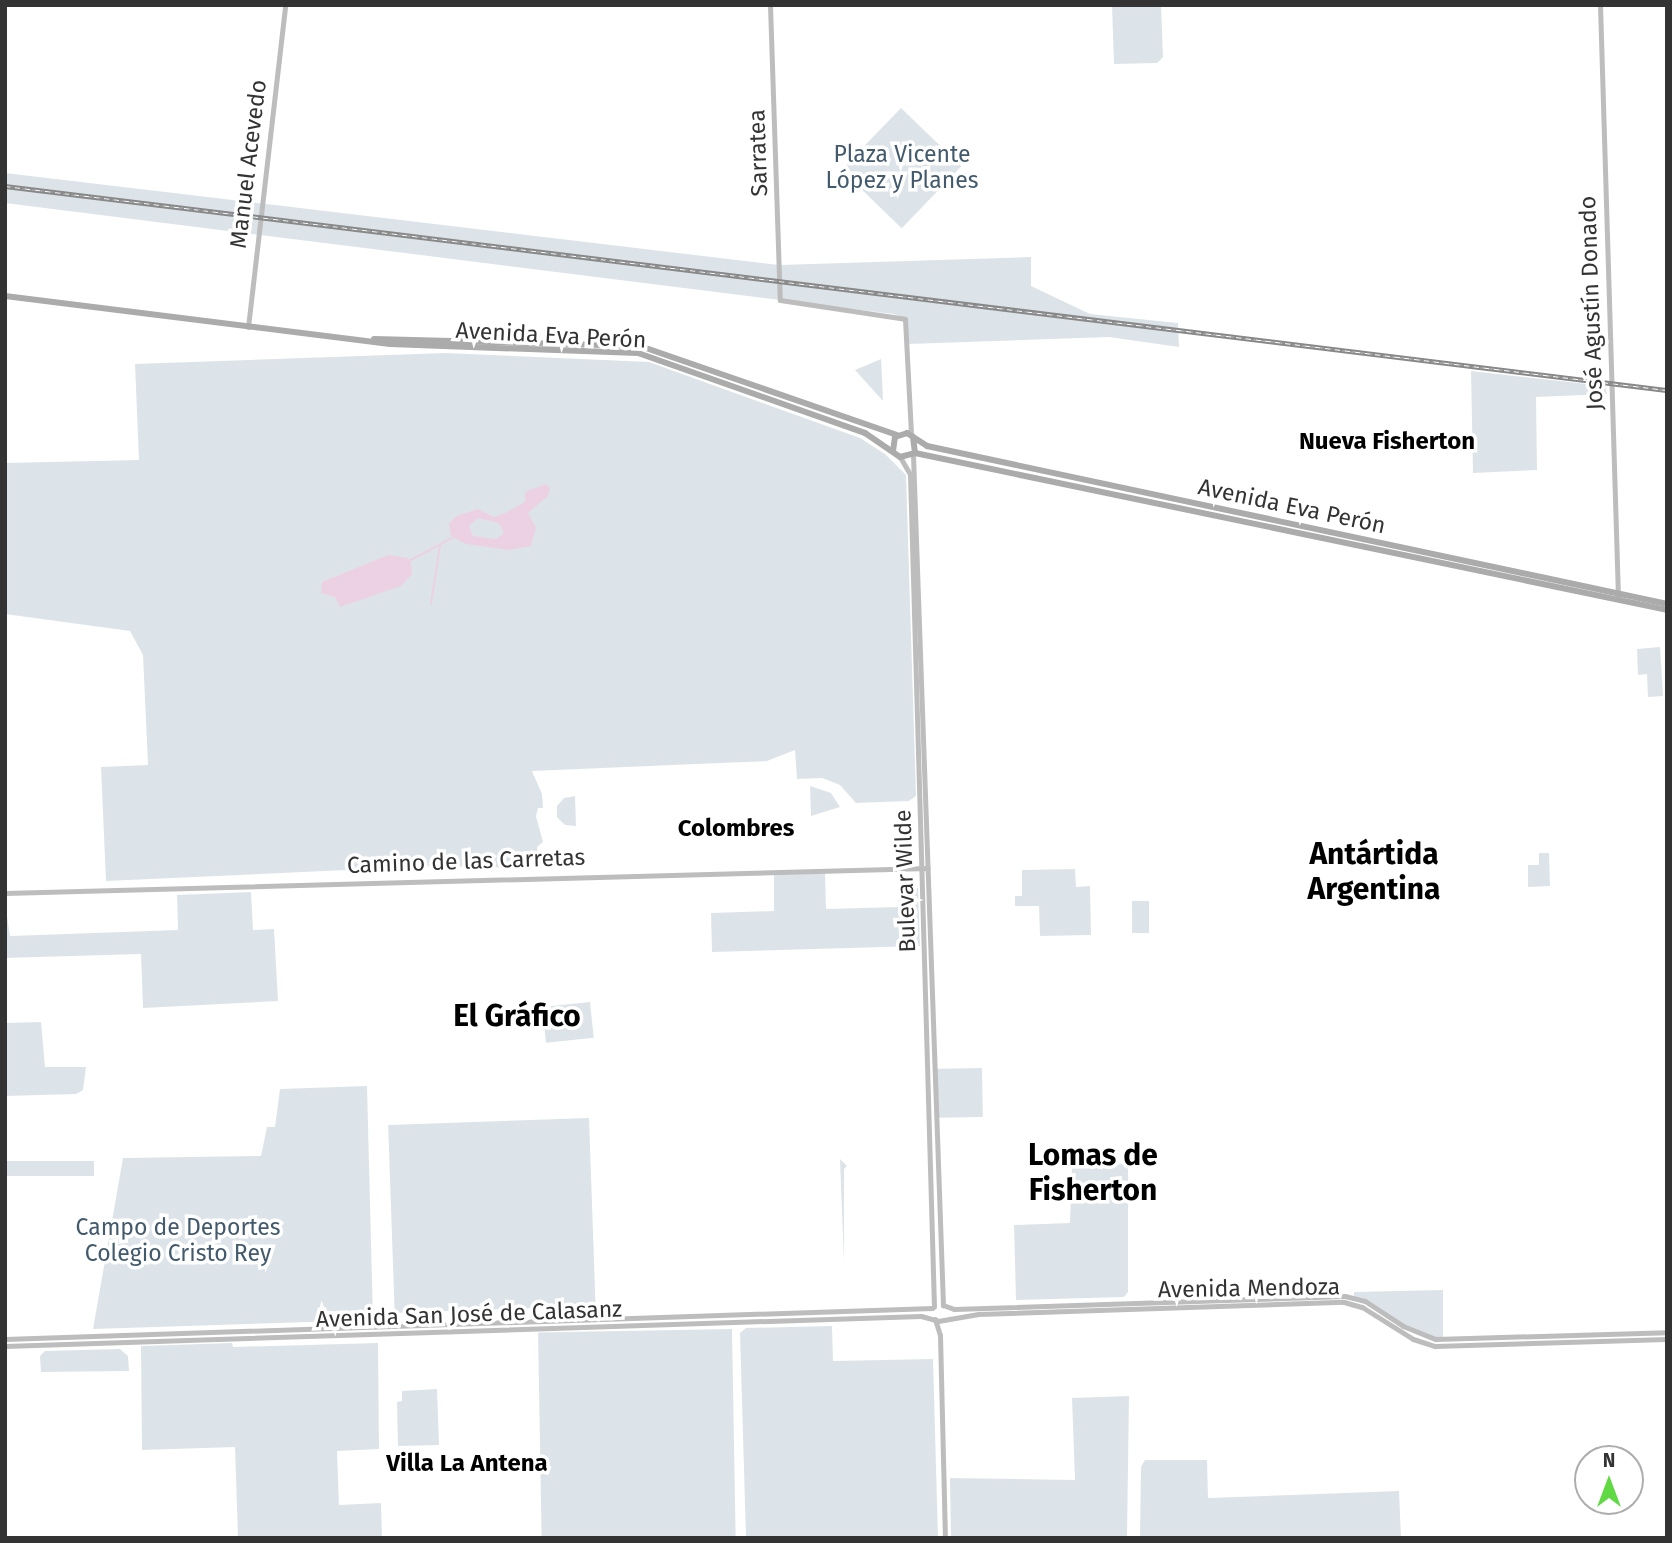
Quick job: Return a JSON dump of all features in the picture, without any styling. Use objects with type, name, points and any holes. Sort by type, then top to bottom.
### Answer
[{"type":"main road","name":"Manuel Acevedo","points":[[247,327],[285,5]]},
{"type":"main road","name":"Sarratea","points":[[770,5],[780,300],[903,317],[907,327],[909,416],[906,435]]},
{"type":"main road","name":"José Agustín Donado","points":[[1600,5],[1618,596]]},
{"type":"main road","name":"Avenida Eva Perón","points":[[5,296],[421,346],[638,353],[865,433],[897,455]]},
{"type":"main road","name":"Avenida Eva Perón","points":[[355,339],[640,346],[906,435],[931,447],[1618,596],[1667,610]]},
{"type":"main road","points":[[906,435],[914,454],[897,455],[892,444],[906,435]]},
{"type":"main road","name":"Avenida Eva Perón","points":[[914,454],[1667,604]]},
{"type":"main road","name":"Bulevar Wilde","points":[[914,454],[933,1307]]},
{"type":"main road","name":"Bulevar Wilde","points":[[897,455],[910,474],[944,1307]]},
{"type":"main road","name":"Camino de las Carretas","points":[[5,893],[925,867]]},
{"type":"main road","name":"Avenida Mendoza","points":[[933,1307],[1345,1296],[1365,1301],[1403,1326],[1436,1339],[1667,1332]]},
{"type":"main road","name":"Avenida Mendoza","points":[[934,1318],[1344,1302],[1435,1346],[1667,1339]]},
{"type":"main road","points":[[933,1307],[940,1335],[945,1538]]},
{"type":"main road","name":"Avenida San José de Calasanz","points":[[5,1346],[608,1323],[933,1307]]},
{"type":"main road","points":[[940,1335],[946,1317],[944,1307]]},
{"type":"main road","name":"Avenida San José de Calasanz","points":[[5,1339],[608,1323],[934,1318]]},
{"type":"green space","points":[[1112,5],[1161,5],[1163,57],[1157,63],[1114,64]]},
{"type":"green space","name":"Plaza Vicente López y Planes","points":[[901,108],[961,166],[902,228],[841,170]]},
{"type":"green space","points":[[5,173],[779,265],[1031,257],[1031,286],[1090,314],[1178,323],[1179,347],[1109,337],[908,344],[903,317],[893,314],[5,203]]},
{"type":"green space","points":[[445,353],[649,362],[860,438],[885,454],[906,475],[916,796],[909,801],[856,803],[840,785],[822,778],[797,779],[795,750],[767,761],[532,771],[542,794],[543,808],[538,808],[536,816],[543,842],[537,847],[539,868],[434,866],[106,881],[101,767],[148,765],[143,655],[130,631],[5,614],[5,463],[139,460],[135,364]]},
{"type":"green space","points":[[881,359],[882,376],[883,401],[855,370]]},
{"type":"green space","points":[[1471,371],[1605,386],[1607,394],[1536,397],[1537,470],[1473,473]]},
{"type":"green space","points":[[1660,647],[1663,696],[1648,697],[1647,674],[1638,675],[1637,649]]},
{"type":"green space","points":[[810,786],[831,793],[840,807],[811,816]]},
{"type":"green space","points":[[575,796],[576,826],[565,825],[557,817],[557,806],[564,798]]},
{"type":"green space","points":[[1539,853],[1549,853],[1550,886],[1528,887],[1528,865],[1539,865]]},
{"type":"green space","points":[[1075,869],[1076,887],[1090,886],[1091,935],[1040,936],[1039,906],[1015,906],[1015,896],[1022,896],[1022,870]]},
{"type":"green space","points":[[825,873],[826,909],[898,907],[898,888],[918,888],[920,946],[712,952],[711,913],[774,911],[774,874]]},
{"type":"green space","points":[[251,892],[253,930],[274,929],[278,1001],[143,1008],[141,954],[5,958],[5,903],[10,936],[178,930],[177,895]]},
{"type":"green space","points":[[1132,901],[1149,901],[1149,933],[1132,933]]},
{"type":"green space","points":[[590,1002],[594,1038],[546,1043],[542,1007]]},
{"type":"green space","points":[[41,1022],[45,1067],[86,1067],[83,1090],[76,1094],[5,1096],[5,1023]]},
{"type":"green space","points":[[982,1068],[983,1117],[938,1118],[937,1069]]},
{"type":"green space","name":"Campo de Deportes Colegio Cristo Rey","points":[[367,1086],[373,1320],[93,1329],[123,1158],[261,1156],[267,1127],[275,1127],[280,1089]]},
{"type":"green space","points":[[589,1118],[596,1306],[395,1313],[388,1125]]},
{"type":"green space","points":[[840,1159],[847,1166],[844,1169],[844,1263]]},
{"type":"green space","points":[[5,1161],[94,1161],[94,1176],[5,1176]]},
{"type":"green space","points":[[1128,1164],[1128,1292],[1124,1297],[1016,1300],[1014,1225],[1070,1223],[1072,1165]]},
{"type":"green space","points":[[1443,1290],[1443,1339],[1425,1336],[1354,1297],[1354,1292]]},
{"type":"green space","points":[[832,1326],[833,1361],[933,1359],[938,1538],[746,1538],[740,1333],[746,1328]]},
{"type":"green space","points":[[732,1329],[736,1538],[542,1538],[538,1332]]},
{"type":"green space","points":[[232,1343],[233,1347],[378,1343],[379,1449],[337,1451],[339,1505],[381,1503],[382,1538],[238,1538],[235,1447],[142,1450],[141,1346]]},
{"type":"green space","points":[[120,1349],[128,1356],[129,1371],[41,1372],[40,1356],[45,1351]]},
{"type":"green space","points":[[437,1389],[439,1445],[398,1446],[397,1402],[402,1401],[402,1391]]},
{"type":"green space","points":[[1129,1396],[1127,1538],[951,1538],[950,1478],[1075,1480],[1072,1398]]},
{"type":"green space","points":[[1145,1460],[1207,1460],[1208,1498],[1399,1491],[1401,1538],[1140,1538],[1141,1467]]},
{"type":"shaded area","points":[[546,484],[550,488],[548,496],[528,513],[536,528],[531,546],[509,550],[466,544],[451,536],[449,524],[456,516],[478,509],[494,517],[525,502],[525,492]],"holes":[[[478,518],[499,523],[504,533],[496,539],[473,536],[469,526]]]},
{"type":"shaded area","points":[[388,555],[408,558],[411,564],[412,574],[401,586],[340,607],[335,597],[321,593],[322,582]]},
{"type":"waterway","points":[[409,561],[452,538]]},
{"type":"waterway","points":[[431,604],[440,546]]},
{"type":"railway","points":[[5,186],[1667,390]]},
{"type":"district","name":"Nueva Fisherton","points":[[1387,442]]},
{"type":"district","name":"Colombres","points":[[736,829]]},
{"type":"district","name":"Antártida Argentina","points":[[1374,871]]},
{"type":"district","name":"El Gráfico","points":[[517,1016]]},
{"type":"district","name":"Lomas de Fisherton","points":[[1093,1172]]},
{"type":"district","name":"Villa La Antena","points":[[467,1464]]}]
